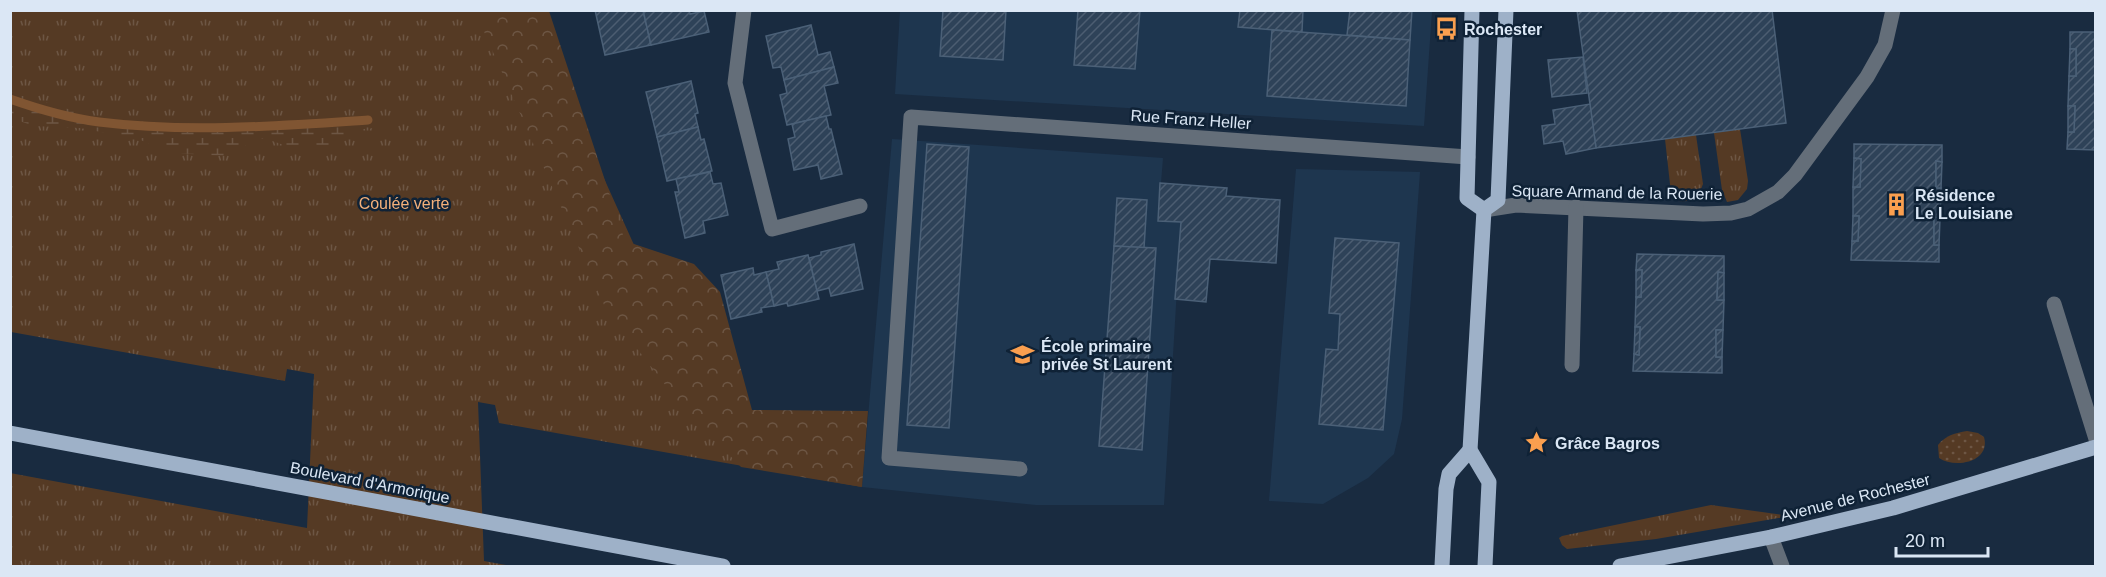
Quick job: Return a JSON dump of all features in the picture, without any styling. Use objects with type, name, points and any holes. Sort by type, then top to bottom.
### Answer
[{"type":"main road","points":[[1473,10],[1467,198],[1484,210]]},
{"type":"main road","points":[[1484,210],[1498,200],[1506,10]]},
{"type":"main road","points":[[1484,210],[1470,450],[1489,482],[1485,567]]},
{"type":"main road","name":"Boulevard d'Armorique","points":[[10,433],[723,567]]},
{"type":"main road","name":"Avenue de Rochester","points":[[1620,567],[1771,537],[1893,508],[2096,447]]},
{"type":"main road","points":[[1442,567],[1446,489],[1449,474],[1470,450]]},
{"type":"street","points":[[744,10],[735,84],[771,229],[860,206]]},
{"type":"street","name":"Square Armand de la Rouerie","points":[[1484,210],[1516,205],[1731,213],[1755,206],[1778,192],[1795,175],[1867,77],[1885,45],[1893,10]]},
{"type":"street","name":"Rue Franz Heller","points":[[1020,469],[889,458],[911,117],[1468,157]]},
{"type":"street","points":[[1572,365],[1576,207]]},
{"type":"street","points":[[2054,304],[2096,439]]},
{"type":"street","points":[[1771,537],[1782,567]]},
{"type":"shaded area","points":[[900,11],[1432,11],[1424,126],[895,94]]},
{"type":"shaded area","name":"École primaire privée St Laurent","points":[[892,139],[1163,158],[1158,220],[1181,222],[1164,505],[1036,505],[862,487]]},
{"type":"shaded area","points":[[1296,169],[1420,172],[1402,419],[1394,454],[1368,478],[1323,504],[1269,501]]},
{"type":"green space","name":"Coulée verte","points":[[528,10],[690,369],[862,487],[499,423],[495,405],[478,402],[484,561],[512,566],[11,566],[10,473],[307,528],[314,374],[287,369],[285,381],[11,332],[11,11]]},
{"type":"green space","points":[[475,11],[549,11],[625,241],[694,264],[720,292],[752,410],[868,411],[862,487],[741,467],[680,404],[605,307]]},
{"type":"green space","points":[[11,92],[98,118],[196,126],[273,124],[372,116],[374,128],[364,129],[329,147],[292,148],[264,138],[226,156],[173,153],[138,139],[80,128],[34,126],[11,118]]},
{"type":"green space","points":[[1740,129],[1748,181],[1747,189],[1738,200],[1727,202],[1722,190],[1714,133]]},
{"type":"green space","points":[[1696,135],[1703,184],[1694,198],[1679,201],[1671,193],[1665,139]]},
{"type":"green space","points":[[1967,431],[1984,437],[1985,446],[1977,458],[1954,463],[1939,458],[1938,445],[1944,439]]},
{"type":"green space","points":[[1711,505],[1791,516],[1656,539],[1567,549],[1559,538],[1562,536]]},
{"type":"building","points":[[595,10],[643,10],[651,45],[605,55]]},
{"type":"building","points":[[643,10],[689,10],[690,14],[704,11],[709,32],[651,45]]},
{"type":"building","points":[[943,10],[1006,10],[1003,60],[940,56]]},
{"type":"building","points":[[1078,10],[1140,10],[1135,69],[1074,65]]},
{"type":"building","points":[[1240,10],[1303,10],[1302,32],[1238,27]]},
{"type":"building","points":[[1350,10],[1412,10],[1410,40],[1347,35]]},
{"type":"building","points":[[1577,10],[1772,10],[1786,123],[1596,148]]},
{"type":"building","points":[[811,25],[818,55],[830,52],[834,67],[784,80],[781,67],[773,68],[766,36]]},
{"type":"building","points":[[1272,30],[1410,40],[1406,106],[1267,96]]},
{"type":"building","points":[[2070,32],[2096,32],[2096,150],[2067,149],[2068,132],[2074,132],[2075,106],[2068,106],[2069,76],[2076,76],[2076,49],[2070,49]]},
{"type":"building","points":[[2070,49],[2076,49],[2076,76],[2069,76]]},
{"type":"building","points":[[1583,57],[1587,93],[1552,97],[1548,60]]},
{"type":"building","points":[[834,67],[838,83],[824,86],[831,115],[787,125],[780,95],[787,93],[784,80]]},
{"type":"building","points":[[691,81],[698,113],[695,114],[698,127],[657,137],[646,92]]},
{"type":"building","points":[[1590,104],[1596,148],[1566,154],[1563,141],[1544,144],[1542,126],[1555,124],[1553,110]]},
{"type":"building","points":[[2068,106],[2075,106],[2074,132],[2068,132]]},
{"type":"building","points":[[826,116],[842,174],[821,179],[818,165],[794,170],[788,139],[795,137],[792,124]]},
{"type":"building","points":[[698,127],[701,140],[704,139],[712,171],[667,181],[657,137]]},
{"type":"building","points":[[927,144],[969,147],[949,428],[907,425]]},
{"type":"building","name":"Résidence Le Louisiane","points":[[1854,144],[1942,145],[1942,162],[1936,161],[1936,188],[1941,188],[1940,218],[1934,217],[1934,245],[1939,245],[1939,262],[1851,260],[1852,241],[1858,241],[1859,216],[1853,216],[1853,187],[1860,187],[1861,159],[1854,158]]},
{"type":"building","points":[[1854,158],[1861,159],[1860,187],[1853,187]]},
{"type":"building","points":[[1936,161],[1942,162],[1941,188],[1936,188]]},
{"type":"building","points":[[710,172],[713,184],[721,183],[728,215],[703,221],[705,233],[685,238],[675,192],[679,192],[676,179]]},
{"type":"building","points":[[1160,183],[1227,188],[1226,196],[1280,200],[1276,263],[1210,259],[1206,302],[1175,299],[1181,222],[1158,221]]},
{"type":"building","points":[[1117,198],[1147,200],[1144,248],[1114,246]]},
{"type":"building","points":[[1853,216],[1859,216],[1858,241],[1852,241]]},
{"type":"building","points":[[1934,217],[1940,218],[1939,245],[1934,245]]},
{"type":"building","points":[[1335,238],[1399,243],[1383,430],[1319,424],[1326,349],[1338,350],[1340,314],[1329,313]]},
{"type":"building","points":[[854,244],[863,289],[831,296],[829,288],[817,291],[809,258],[821,255],[821,252]]},
{"type":"building","points":[[1114,246],[1156,248],[1142,450],[1099,446]]},
{"type":"building","points":[[1637,254],[1724,256],[1724,273],[1718,272],[1717,300],[1724,300],[1723,330],[1716,330],[1716,357],[1722,357],[1722,373],[1633,371],[1634,354],[1639,355],[1640,327],[1635,327],[1636,297],[1641,297],[1642,270],[1636,270]]},
{"type":"building","points":[[808,255],[819,299],[788,306],[787,303],[774,306],[766,272],[779,269],[777,262]]},
{"type":"building","points":[[753,268],[754,275],[766,272],[774,306],[761,308],[762,312],[731,319],[721,275]]},
{"type":"building","points":[[1636,270],[1642,270],[1641,297],[1636,297]]},
{"type":"building","points":[[1718,272],[1724,273],[1724,300],[1717,300]]},
{"type":"building","points":[[1635,327],[1640,327],[1639,355],[1634,354]]},
{"type":"building","points":[[1716,330],[1723,330],[1722,357],[1716,357]]},
{"type":"waterway","points":[[10,99],[43,110],[99,122],[166,127],[233,127],[368,120]]},
{"type":"place","name":"Rochester","points":[[1446,29]]},
{"type":"place","name":"Résidence Le Louisiane","points":[[1897,204]]},
{"type":"place","name":"École primaire privée St Laurent","points":[[1023,355]]},
{"type":"place","name":"Grâce Bagros","points":[[1537,443]]}]
